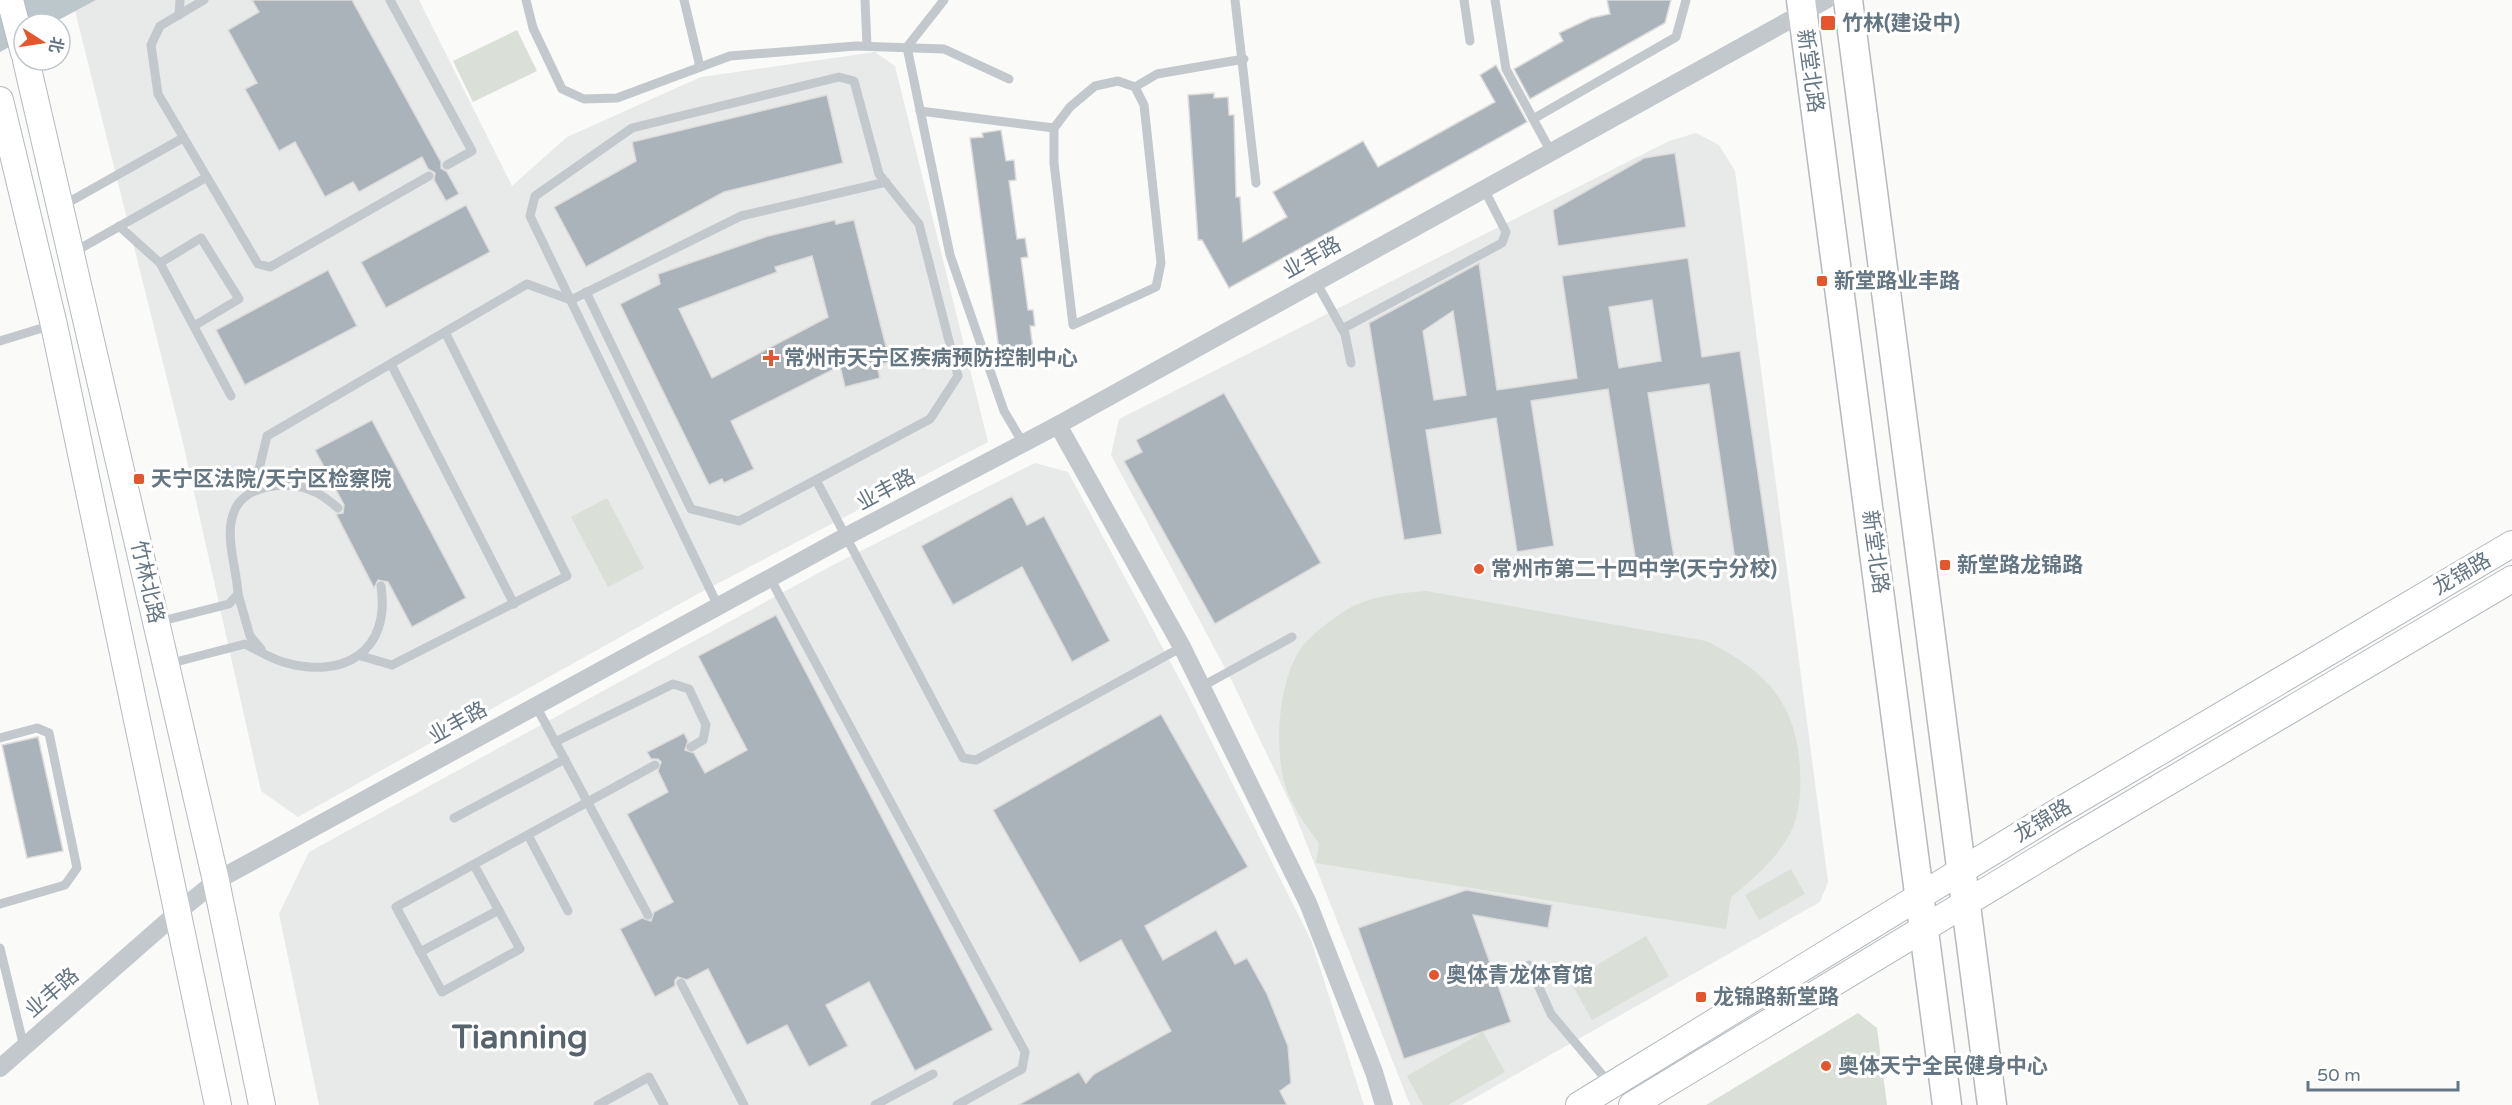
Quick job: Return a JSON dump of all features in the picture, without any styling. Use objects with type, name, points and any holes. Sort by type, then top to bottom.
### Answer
[{"type":"main road","points":[[1848,0],[1992,1105]]},
{"type":"main road","name":"新堂北路","points":[[1810,4],[1947,1105]]},
{"type":"main road","name":"竹林北路","points":[[28,72],[216,881],[262,1105]]},
{"type":"main road","name":"竹林北路","points":[[0,100],[54,325],[218,1105]]},
{"type":"main road","name":"龙锦路","points":[[1579,1105],[1962,870],[2512,544]]},
{"type":"main road","name":"龙锦路","points":[[1632,1105],[1966,903],[2512,579]]},
{"type":"street","name":"业丰路","points":[[0,1068],[216,881],[844,537],[1058,425],[1551,152],[1810,4]]},
{"type":"street","points":[[1058,425],[1182,647],[1308,903],[1374,1072],[1384,1105]]},
{"type":"lane","points":[[179,15],[180,0]]},
{"type":"lane","points":[[204,0],[160,26],[151,45],[158,94],[205,178],[258,264],[270,267],[429,176]]},
{"type":"lane","points":[[390,0],[472,151],[447,165]]},
{"type":"lane","points":[[526,0],[533,28],[562,89],[584,99],[617,98],[730,56],[867,46],[944,49],[1009,79]]},
{"type":"lane","points":[[684,0],[700,67]]},
{"type":"lane","points":[[865,0],[867,46]]},
{"type":"lane","points":[[907,46],[944,0]]},
{"type":"lane","points":[[1235,0],[1244,59],[1256,183]]},
{"type":"lane","points":[[1464,0],[1470,42]]},
{"type":"lane","points":[[1495,0],[1506,69],[1551,152]]},
{"type":"lane","points":[[1533,119],[1676,37],[1686,0]]},
{"type":"lane","points":[[907,46],[950,255],[1004,411],[1023,443]]},
{"type":"lane","points":[[1135,87],[1157,74],[1244,59]]},
{"type":"lane","points":[[586,292],[691,508],[739,520],[930,419],[958,376],[919,224],[879,174],[854,81],[839,77],[632,128],[535,196],[530,216],[718,606]]},
{"type":"lane","points":[[1118,81],[1135,87],[1144,105],[1160,252],[1161,263],[1156,287],[1073,325],[1054,163],[1054,128],[1070,107],[1095,86],[1118,81]]},
{"type":"lane","points":[[920,111],[1054,128]]},
{"type":"lane","points":[[60,207],[183,138]]},
{"type":"lane","points":[[71,254],[205,178]]},
{"type":"lane","points":[[265,654],[250,636],[238,594],[230,538],[234,510],[254,490],[267,436],[527,284],[571,300],[741,216],[886,182]]},
{"type":"lane","points":[[1342,329],[1502,243],[1506,232],[1484,189]]},
{"type":"lane","points":[[119,226],[160,263],[231,396]]},
{"type":"lane","points":[[160,263],[201,238],[239,299],[194,326]]},
{"type":"lane","points":[[1316,282],[1342,329],[1351,363]]},
{"type":"lane","points":[[0,341],[54,325]]},
{"type":"lane","points":[[361,656],[392,665],[567,576],[445,332]]},
{"type":"lane","points":[[392,364],[513,604]]},
{"type":"lane","points":[[816,480],[844,537],[963,758],[976,760],[1182,647]]},
{"type":"lane","points":[[254,490],[284,485],[315,491],[339,507]]},
{"type":"lane","points":[[770,578],[1025,1052],[1022,1069],[957,1105]]},
{"type":"lane","points":[[166,665],[245,644],[283,662],[326,668],[361,656],[379,633],[383,603],[381,586]]},
{"type":"lane","points":[[156,623],[229,604],[238,594]]},
{"type":"lane","points":[[1202,687],[1292,637]]},
{"type":"lane","points":[[555,742],[673,684],[689,689],[706,725],[703,740],[691,747]]},
{"type":"lane","points":[[536,706],[648,915]]},
{"type":"lane","points":[[0,738],[37,728],[49,733],[77,868],[65,885],[0,904]]},
{"type":"lane","points":[[454,818],[565,759]]},
{"type":"lane","points":[[474,865],[520,949],[442,992],[396,908],[655,765]]},
{"type":"lane","points":[[528,835],[568,911]]},
{"type":"lane","points":[[420,952],[499,910]]},
{"type":"lane","points":[[0,948],[24,1047]]},
{"type":"lane","points":[[1529,965],[1551,1014],[1611,1086]]},
{"type":"lane","points":[[681,983],[744,1105]]},
{"type":"lane","points":[[875,1105],[933,1074]]},
{"type":"lane","points":[[598,1105],[649,1077],[664,1105]]},
{"type":"shaded area","points":[[0,0],[96,0],[72,13],[12,12],[12,46],[0,52]]},
{"type":"shaded area","points":[[96,0],[419,0],[512,186],[567,137],[701,77],[875,52],[895,66],[988,442],[692,597],[298,817],[261,791],[183,443],[75,11]]},
{"type":"shaded area","points":[[517,30],[537,71],[473,102],[453,61]]},
{"type":"shaded area","name":"常州市第二十四中学(天宁分校)","points":[[1696,133],[1719,145],[1735,171],[1828,882],[1820,902],[1462,1105],[1410,1105],[1292,807],[1233,683],[1111,455],[1119,419],[1669,141]]},
{"type":"shaded area","points":[[1035,463],[1068,472],[1186,691],[1311,940],[1364,1105],[319,1105],[279,914],[309,852],[831,566]]},
{"type":"shaded area","points":[[607,498],[644,568],[608,587],[571,517]]},
{"type":"shaded area","points":[[1426,591],[1706,641],[1745,664],[1774,691],[1792,725],[1798,746],[1800,798],[1798,812],[1789,836],[1775,856],[1731,897],[1726,929],[1316,863],[1319,843],[1300,817],[1286,788],[1282,773],[1280,719],[1291,667],[1308,640],[1351,607],[1383,596]]},
{"type":"shaded area","points":[[1791,869],[1805,894],[1759,920],[1745,895]]},
{"type":"shaded area","points":[[1646,936],[1669,976],[1592,1020],[1570,981]]},
{"type":"shaded area","name":"奥体天宁全民健身中心","points":[[1858,1013],[1877,1028],[1887,1105],[1706,1105]]},
{"type":"shaded area","points":[[1483,1032],[1505,1072],[1448,1105],[1423,1105],[1407,1076]]},
{"type":"building","points":[[252,0],[352,0],[441,162],[441,168],[447,172],[459,194],[446,201],[434,180],[435,173],[428,169],[422,157],[359,192],[353,182],[325,197],[295,142],[279,151],[245,89],[257,83],[228,30],[259,12]]},
{"type":"building","points":[[1607,0],[1671,0],[1665,23],[1530,99],[1514,69],[1563,41],[1559,33],[1591,18],[1610,14]]},
{"type":"building","points":[[1496,65],[1527,122],[1229,288],[1202,240],[1198,240],[1188,95],[1214,93],[1214,98],[1228,97],[1229,115],[1234,115],[1236,197],[1240,197],[1243,242],[1287,217],[1273,192],[1363,141],[1378,167],[1495,102],[1480,75]]},
{"type":"building","points":[[827,95],[843,163],[724,192],[586,267],[554,207],[636,161],[632,142]]},
{"type":"building","points":[[1001,130],[1006,161],[1014,160],[1016,180],[1009,181],[1017,239],[1025,238],[1028,257],[1021,258],[1028,310],[1033,310],[1035,326],[1030,326],[1034,357],[1012,360],[1012,355],[1000,357],[970,138],[983,137],[982,133]]},
{"type":"building","points":[[1675,153],[1686,227],[1558,246],[1553,210],[1644,158]]},
{"type":"building","points":[[466,205],[490,252],[386,308],[361,262]]},
{"type":"building","points":[[835,220],[836,224],[854,220],[890,362],[877,365],[880,378],[845,387],[840,366],[731,421],[754,469],[724,483],[722,479],[709,485],[620,304],[660,284],[658,274],[768,236]],"holes":[[[812,256],[828,317],[712,378],[679,309],[777,272],[775,267]]]},
{"type":"building","points":[[1688,258],[1702,357],[1740,351],[1771,562],[1736,567],[1709,384],[1648,393],[1674,557],[1636,563],[1608,389],[1531,401],[1554,546],[1517,552],[1496,418],[1426,430],[1442,534],[1404,540],[1369,323],[1479,263],[1497,390],[1577,378],[1562,276]],"holes":[[[1652,300],[1661,361],[1619,368],[1609,307]],[[1453,311],[1466,395],[1434,400],[1423,331]]]},
{"type":"building","points":[[328,270],[357,326],[245,385],[216,330]]},
{"type":"building","points":[[1224,393],[1321,563],[1215,624],[1124,461],[1142,452],[1136,440]]},
{"type":"building","points":[[372,420],[466,598],[412,627],[388,582],[378,580],[374,588],[336,514],[343,513],[344,505],[315,450]]},
{"type":"building","points":[[1012,496],[1027,525],[1044,516],[1110,641],[1072,662],[1022,567],[953,605],[921,546]]},
{"type":"building","points":[[776,615],[993,1030],[915,1071],[869,982],[826,1005],[848,1046],[809,1067],[787,1025],[747,1045],[708,969],[687,980],[678,977],[675,980],[675,986],[655,997],[620,929],[642,918],[651,921],[654,912],[673,902],[627,814],[668,792],[658,771],[661,762],[658,759],[651,759],[647,752],[684,733],[688,741],[685,750],[694,753],[705,773],[747,750],[698,656]]},
{"type":"building","points":[[1161,714],[1248,867],[1145,926],[1163,960],[1216,930],[1235,964],[1247,958],[1267,994],[1288,1046],[1291,1083],[1280,1091],[1287,1105],[1018,1105],[1079,1072],[1086,1083],[1094,1074],[1171,1031],[1121,940],[1080,963],[993,810]]},
{"type":"building","points":[[38,737],[63,851],[27,858],[2,745]]},
{"type":"building","name":"奥体青龙体育馆","points":[[1466,890],[1552,905],[1548,928],[1473,915],[1511,1022],[1404,1059],[1358,928]]},
{"type":"place","name":"竹林(建设中)","points":[[1828,23]]},
{"type":"place","name":"新堂路业丰路","points":[[1822,281]]},
{"type":"place","name":"常州市天宁区疾病预防控制中心","points":[[771,358]]},
{"type":"place","name":"天宁区法院/天宁区检察院","points":[[139,479]]},
{"type":"place","name":"新堂路龙锦路","points":[[1945,565]]},
{"type":"place","name":"常州市第二十四中学(天宁分校)","points":[[1479,569]]},
{"type":"place","name":"奥体青龙体育馆","points":[[1434,975]]},
{"type":"place","name":"龙锦路新堂路","points":[[1701,997]]},
{"type":"place","name":"奥体天宁全民健身中心","points":[[1826,1066]]},
{"type":"district","name":"Tianning","points":[[520,1037]]}]
